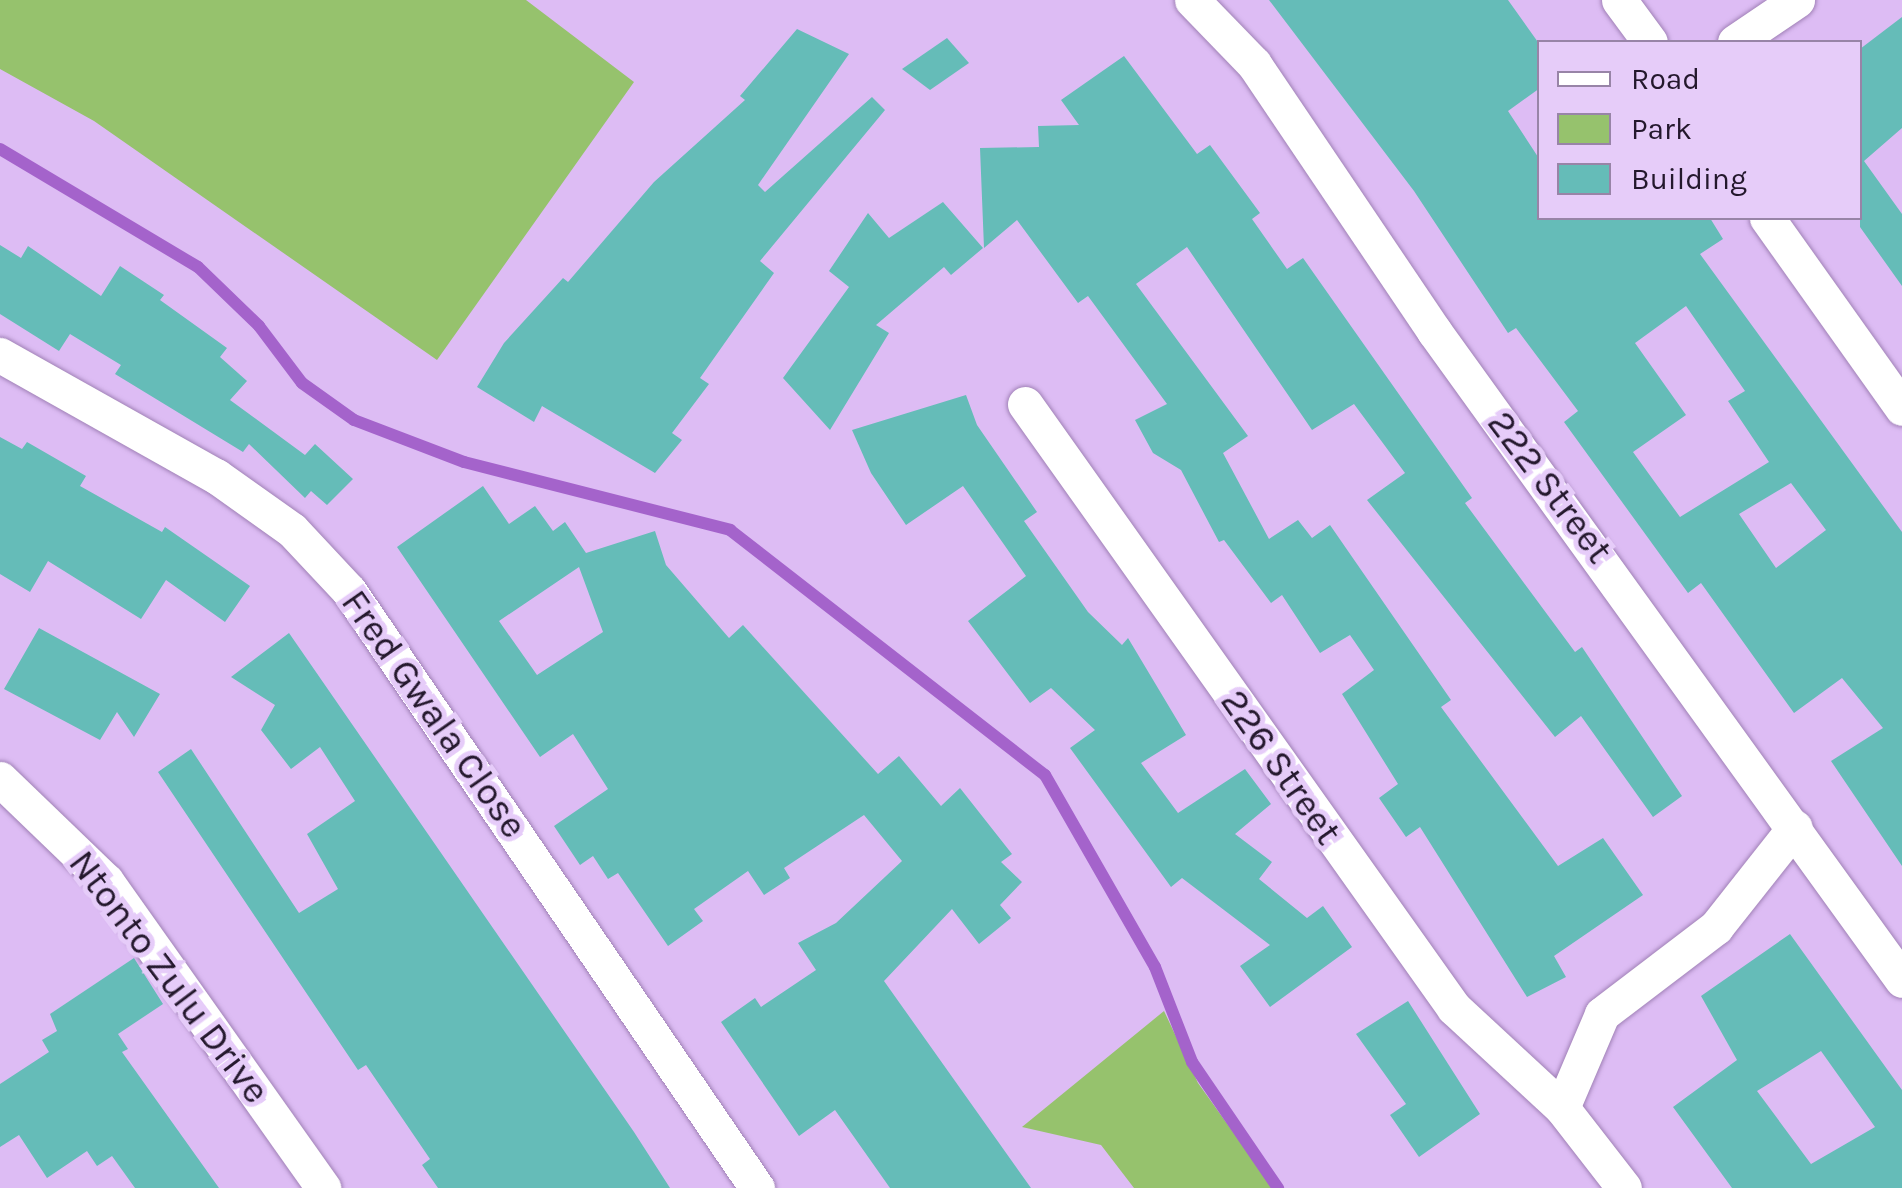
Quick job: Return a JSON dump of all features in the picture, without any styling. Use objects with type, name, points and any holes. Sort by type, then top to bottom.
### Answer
[{"type":"street","name":"222 Street","points":[[1192,0],[1254,64],[1434,331],[1902,980]]},
{"type":"street","points":[[1619,0],[1649,40]]},
{"type":"street","points":[[1739,40],[1797,0]]},
{"type":"street","points":[[1768,220],[1902,408]]},
{"type":"street","name":"Fred Gwala Close","points":[[0,355],[216,476],[292,530],[338,579],[423,690],[757,1188]]},
{"type":"street","name":"226 Street","points":[[1025,404],[1454,1008],[1562,1108],[1624,1188]]},
{"type":"street","name":"Ntonto Zulu Drive","points":[[0,779],[106,880],[323,1188]]},
{"type":"street","points":[[1562,1108],[1602,1014],[1716,927],[1795,827]]},
{"type":"green space","points":[[0,0],[526,0],[634,82],[437,360],[94,121],[0,69]]},
{"type":"green space","points":[[1164,1011],[1198,1083],[1273,1188],[1134,1188],[1101,1145],[1022,1127]]},
{"type":"building","points":[[1269,0],[1508,0],[1537,41],[1537,90],[1508,111],[1537,155],[1537,220],[1711,220],[1723,239],[1700,254],[1902,532],[1902,866],[1831,761],[1883,728],[1842,678],[1794,713],[1701,583],[1688,593],[1564,422],[1578,411],[1516,328],[1508,333],[1414,191]],"holes":[[[1686,306],[1745,391],[1728,401],[1769,462],[1680,517],[1633,452],[1686,415],[1635,343]],[[1791,483],[1826,530],[1776,568],[1739,514]]]},
{"type":"building","points":[[1902,17],[1902,128],[1864,161],[1902,214],[1902,286],[1860,227],[1862,47]]},
{"type":"building","points":[[797,29],[849,54],[758,185],[765,192],[872,97],[885,110],[760,261],[774,273],[700,378],[709,384],[672,433],[682,440],[655,473],[542,406],[534,422],[477,387],[504,343],[563,278],[568,282],[654,182],[745,100],[740,96]]},
{"type":"building","points":[[947,38],[969,63],[930,90],[902,69]]},
{"type":"building","points":[[1124,56],[1197,154],[1210,145],[1260,213],[1252,219],[1287,269],[1303,258],[1472,498],[1465,503],[1575,652],[1582,647],[1682,796],[1653,817],[1581,716],[1555,737],[1367,500],[1405,473],[1354,404],[1312,430],[1187,247],[1136,284],[1248,436],[1223,453],[1269,539],[1298,520],[1312,538],[1330,525],[1451,700],[1441,707],[1558,866],[1603,838],[1643,895],[1554,956],[1566,977],[1527,997],[1420,827],[1406,837],[1379,798],[1398,784],[1342,694],[1374,670],[1350,635],[1320,653],[1282,595],[1271,603],[1224,540],[1219,542],[1181,470],[1153,453],[1135,420],[1167,404],[1088,296],[1078,303],[1017,220],[984,248],[980,148],[1039,147],[1038,126],[1079,125],[1061,100]]},
{"type":"building","points":[[943,202],[983,248],[951,275],[944,267],[876,325],[889,333],[830,430],[783,378],[849,287],[829,271],[868,213],[889,238]]},
{"type":"building","points":[[0,245],[21,258],[28,246],[101,296],[120,266],[164,295],[160,300],[227,348],[220,357],[247,381],[230,400],[305,455],[315,444],[353,479],[327,505],[311,491],[305,498],[249,444],[243,452],[115,374],[121,365],[70,334],[59,351],[0,314]]},
{"type":"building","points":[[966,395],[977,425],[1037,512],[1024,521],[1088,612],[1122,645],[1128,638],[1186,735],[1141,763],[1178,813],[1245,769],[1271,804],[1235,834],[1272,862],[1259,879],[1307,918],[1323,906],[1352,947],[1270,1007],[1240,966],[1270,945],[1182,878],[1171,887],[1070,748],[1095,730],[1051,688],[1030,703],[968,621],[1026,576],[963,486],[906,525],[871,473],[852,430]]},
{"type":"building","points":[[0,437],[22,449],[27,442],[86,476],[80,486],[162,532],[165,527],[250,586],[225,622],[166,580],[141,619],[48,561],[30,592],[0,574]]},
{"type":"building","points":[[483,486],[509,524],[535,506],[553,531],[565,522],[586,553],[655,531],[666,565],[729,638],[743,625],[878,774],[899,756],[941,806],[960,788],[1012,854],[1001,862],[1022,882],[1000,905],[1011,918],[979,944],[952,909],[884,981],[1031,1188],[890,1188],[835,1110],[799,1136],[721,1022],[755,998],[761,1007],[816,970],[798,943],[836,923],[902,861],[864,815],[784,868],[790,878],[764,895],[748,871],[694,909],[703,921],[668,946],[618,873],[608,879],[593,856],[580,865],[554,826],[608,789],[573,734],[540,757],[397,547]],"holes":[[[579,567],[603,632],[537,675],[499,621]]]},
{"type":"building","points":[[39,628],[160,694],[134,737],[117,712],[100,740],[4,689]]},
{"type":"building","points":[[289,633],[670,1188],[438,1188],[422,1165],[430,1159],[366,1065],[358,1070],[158,772],[191,749],[299,913],[338,889],[307,834],[355,801],[320,747],[291,769],[261,730],[275,705],[231,677]]},
{"type":"building","points":[[1790,934],[1902,1090],[1902,1188],[1732,1188],[1673,1107],[1737,1060],[1701,996]],"holes":[[[1821,1051],[1875,1127],[1811,1164],[1757,1091]]]},
{"type":"building","points":[[134,958],[163,1004],[118,1034],[128,1049],[122,1052],[219,1188],[135,1188],[112,1156],[97,1166],[87,1151],[47,1178],[19,1135],[0,1147],[0,1084],[49,1052],[42,1040],[57,1031],[50,1014]]},
{"type":"building","points":[[1408,1001],[1480,1114],[1419,1157],[1390,1115],[1406,1104],[1356,1034]]},
{"type":"waterway","points":[[0,149],[198,267],[259,326],[302,383],[354,420],[464,462],[730,530],[1045,775],[1155,967],[1192,1062],[1278,1188]]}]
